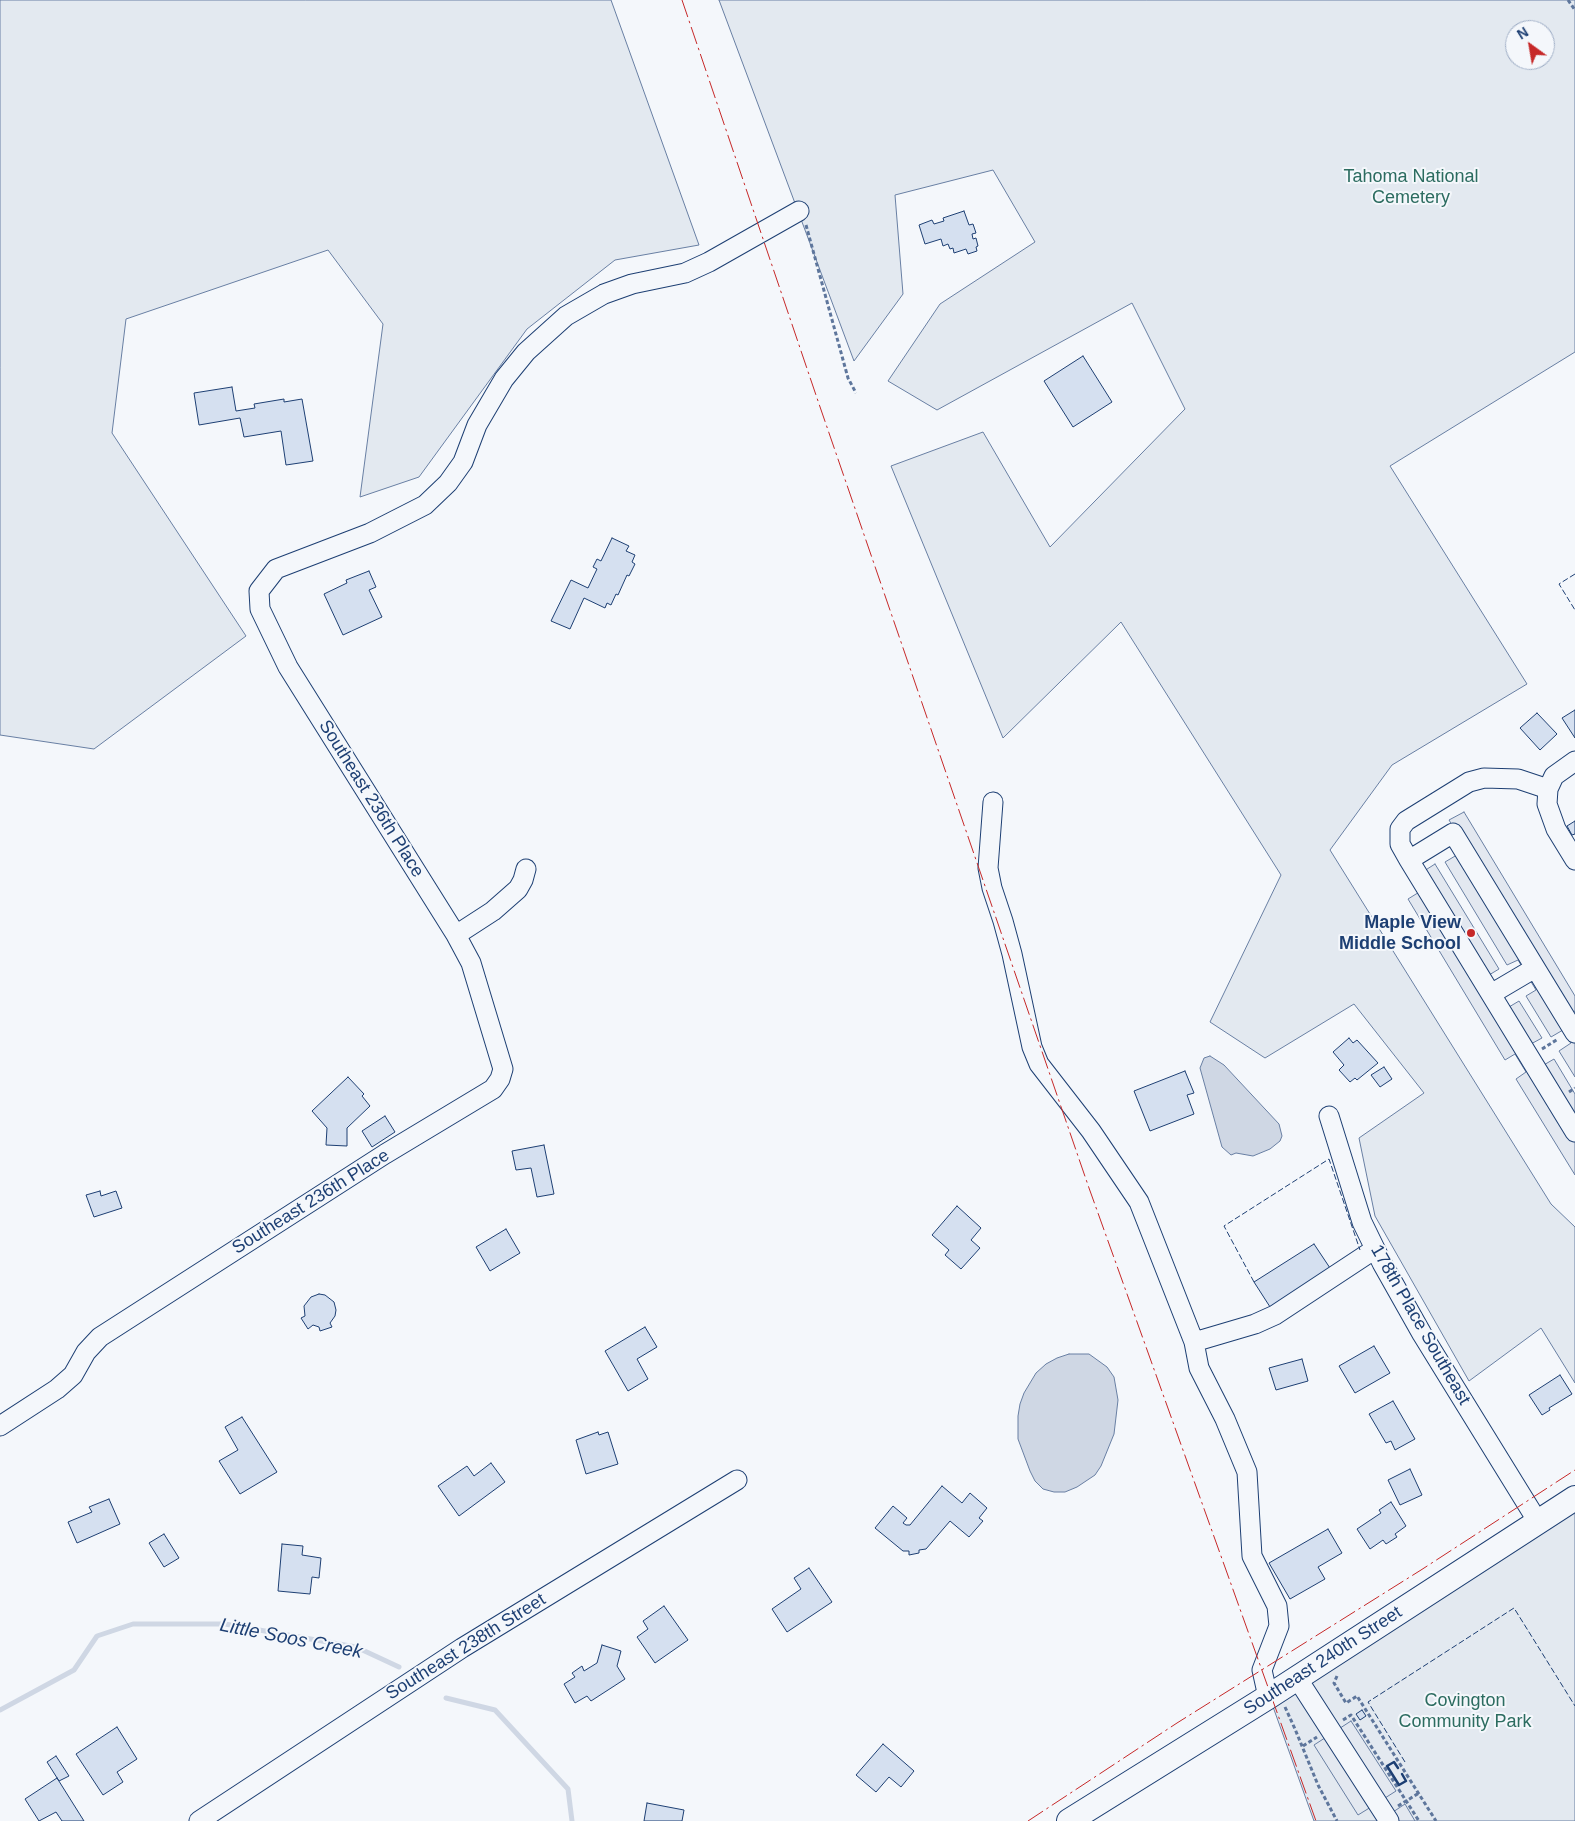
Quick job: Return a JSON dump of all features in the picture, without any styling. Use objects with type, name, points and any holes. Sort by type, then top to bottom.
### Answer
[{"type":"main road","name":"Southeast 240th Street","points":[[1070,1821],[1272,1694],[1575,1498]]},
{"type":"street","name":"Southeast 236th Place","points":[[0,1426],[57,1389],[73,1375],[86,1352],[100,1337],[385,1154],[494,1088],[504,1069],[471,963],[456,935],[288,667],[260,609],[259,591],[276,569],[370,533],[425,505],[448,483],[463,462],[477,425],[504,379],[526,352],[566,316],[604,294],[632,284],[685,273],[709,262],[800,211]]},
{"type":"street","points":[[1575,761],[1554,776],[1548,788],[1547,804],[1556,829],[1575,860]]},
{"type":"street","points":[[1548,788],[1518,779],[1484,778],[1469,782],[1406,821],[1400,829],[1400,844],[1575,1132]]},
{"type":"street","points":[[993,802],[988,868],[992,888],[1012,954],[1032,1047],[1039,1064],[1091,1131],[1139,1202],[1194,1342],[1199,1368],[1225,1419],[1247,1472],[1252,1556],[1277,1606],[1279,1626],[1262,1670],[1272,1694]]},
{"type":"street","points":[[1409,860],[1453,833],[1574,1031]]},
{"type":"street","points":[[456,935],[493,911],[518,888],[523,880],[526,869]]},
{"type":"street","points":[[1491,994],[1535,968]]},
{"type":"street","name":"178th Place Southeast","points":[[1329,1116],[1362,1222],[1375,1249],[1422,1334],[1538,1522]]},
{"type":"street","points":[[1194,1342],[1255,1324],[1276,1315],[1375,1249]]},
{"type":"street","name":"Southeast 238th Street","points":[[198,1821],[462,1648],[737,1480]]},
{"type":"street","points":[[1297,1678],[1389,1821]]},
{"type":"path","points":[[1568,0],[1575,10]]},
{"type":"path","points":[[800,211],[808,229],[848,378],[856,393]]},
{"type":"path","points":[[1529,1057],[1574,1031]]},
{"type":"path","points":[[1337,1690],[1346,1703],[1358,1696],[1436,1821]]},
{"type":"path","points":[[1272,1694],[1290,1716],[1318,1785],[1337,1821]]},
{"type":"green space","points":[[0,0],[611,0],[699,245],[615,260],[527,329],[419,477],[360,497],[383,324],[328,250],[126,319],[112,433],[246,636],[94,749],[0,735]]},
{"type":"green space","name":"Tahoma National Cemetery","points":[[719,0],[1575,0],[1575,352],[1390,466],[1527,684],[1392,765],[1330,850],[1551,1204],[1575,1227],[1575,1383],[1541,1328],[1469,1381],[1375,1216],[1359,1138],[1424,1093],[1354,1004],[1265,1058],[1210,1022],[1281,875],[1121,622],[1003,738],[891,466],[983,432],[1050,547],[1185,409],[1132,303],[937,410],[888,381],[940,304],[1035,242],[993,170],[895,195],[903,294],[854,361]]},
{"type":"green space","name":"Covington Community Park","points":[[1575,1509],[1575,1821],[1314,1821],[1272,1704]]},
{"type":"shaded area","points":[[1464,812],[1575,996],[1575,1011],[1563,1019],[1575,1039],[1575,1077],[1559,1051],[1571,1043],[1563,1030],[1551,1037],[1526,996],[1536,990],[1518,960],[1507,965],[1445,862],[1467,849],[1449,820]]},
{"type":"shaded area","points":[[1435,864],[1499,969],[1489,975],[1509,1007],[1519,1001],[1542,1038],[1529,1045],[1542,1066],[1554,1059],[1575,1094],[1575,1175],[1516,1079],[1526,1072],[1515,1054],[1505,1060],[1408,899],[1429,886],[1421,873]]},
{"type":"shaded area","points":[[1210,1056],[1224,1065],[1279,1124],[1282,1136],[1280,1141],[1270,1149],[1253,1156],[1236,1153],[1231,1155],[1222,1147],[1200,1068],[1204,1058]]},
{"type":"shaded area","points":[[1069,1354],[1089,1354],[1107,1367],[1114,1377],[1118,1400],[1114,1434],[1101,1466],[1095,1475],[1077,1487],[1065,1492],[1054,1492],[1043,1489],[1035,1481],[1030,1471],[1018,1439],[1018,1416],[1024,1393],[1036,1373],[1046,1364]]},
{"type":"shaded area","points":[[1351,1721],[1396,1791],[1385,1798],[1393,1812],[1405,1804],[1415,1821],[1380,1821],[1371,1807],[1358,1815],[1314,1745]]},
{"type":"building","points":[[964,211],[969,225],[973,224],[976,233],[972,234],[973,239],[976,238],[977,251],[968,254],[966,249],[954,253],[953,248],[950,249],[948,244],[943,246],[941,239],[925,244],[919,225],[932,220],[934,224],[944,221],[943,218]]},
{"type":"building","points":[[1083,356],[1112,402],[1073,427],[1044,381]]},
{"type":"building","points":[[232,387],[236,411],[255,408],[254,404],[284,399],[284,402],[302,399],[313,461],[286,465],[281,431],[244,437],[240,418],[199,425],[194,393]]},
{"type":"building","points":[[612,538],[629,546],[626,551],[635,555],[632,562],[635,564],[611,605],[607,603],[605,608],[584,598],[570,629],[551,621],[571,580],[588,588],[597,569],[593,567],[597,559],[601,561]]},
{"type":"building","points":[[369,571],[376,587],[369,590],[382,617],[343,635],[324,594],[347,583],[346,580]]},
{"type":"building","points":[[1575,710],[1575,738],[1562,718]]},
{"type":"building","points":[[1537,713],[1557,734],[1540,750],[1520,728]]},
{"type":"building","points":[[1575,821],[1575,834],[1572,835],[1567,826]]},
{"type":"building","points":[[1349,1038],[1353,1043],[1357,1040],[1378,1063],[1357,1080],[1355,1078],[1350,1082],[1339,1070],[1344,1065],[1333,1052]]},
{"type":"building","points":[[1384,1067],[1392,1079],[1380,1087],[1371,1075]]},
{"type":"building","points":[[1185,1071],[1194,1093],[1187,1095],[1194,1114],[1150,1131],[1134,1091]]},
{"type":"building","points":[[348,1077],[364,1094],[362,1096],[370,1106],[347,1128],[347,1146],[326,1145],[327,1128],[312,1111]]},
{"type":"building","points":[[385,1116],[395,1132],[372,1147],[362,1131]]},
{"type":"building","points":[[544,1145],[554,1194],[537,1197],[531,1168],[516,1170],[512,1151]]},
{"type":"building","points":[[100,1191],[101,1196],[116,1191],[122,1208],[94,1217],[86,1195]]},
{"type":"building","points":[[957,1206],[981,1228],[971,1240],[980,1248],[961,1269],[945,1255],[949,1250],[932,1235]]},
{"type":"building","points":[[506,1229],[520,1253],[490,1271],[476,1247]]},
{"type":"building","points":[[1314,1244],[1332,1271],[1272,1310],[1254,1282]]},
{"type":"building","points":[[319,1294],[325,1295],[334,1302],[336,1310],[335,1316],[330,1323],[332,1327],[320,1331],[319,1327],[313,1325],[308,1329],[301,1318],[305,1316],[304,1306],[311,1297]]},
{"type":"building","points":[[645,1327],[657,1347],[637,1359],[648,1379],[628,1391],[605,1351]]},
{"type":"building","points":[[1374,1346],[1390,1373],[1355,1393],[1339,1366]]},
{"type":"building","points":[[1302,1359],[1308,1381],[1276,1390],[1269,1368]]},
{"type":"building","points":[[1560,1375],[1572,1394],[1549,1408],[1550,1410],[1542,1415],[1529,1395]]},
{"type":"building","points":[[1393,1401],[1415,1439],[1395,1450],[1391,1441],[1386,1443],[1369,1414]]},
{"type":"building","points":[[242,1417],[277,1472],[240,1494],[219,1461],[238,1450],[225,1427]]},
{"type":"building","points":[[598,1432],[599,1435],[608,1432],[618,1464],[586,1474],[576,1440]]},
{"type":"building","points":[[491,1463],[505,1482],[459,1516],[438,1486],[467,1466],[474,1476]]},
{"type":"building","points":[[1410,1469],[1422,1495],[1400,1505],[1388,1480]]},
{"type":"building","points":[[942,1486],[962,1503],[970,1493],[987,1508],[979,1518],[983,1521],[969,1537],[950,1521],[926,1549],[909,1555],[909,1551],[903,1551],[875,1528],[893,1506],[907,1518],[903,1523],[910,1525]]},
{"type":"building","points":[[109,1499],[120,1524],[77,1543],[68,1522],[92,1512],[89,1507]]},
{"type":"building","points":[[1391,1502],[1406,1526],[1395,1534],[1397,1537],[1386,1544],[1383,1540],[1370,1549],[1357,1529],[1381,1513],[1379,1510]]},
{"type":"building","points":[[1328,1529],[1342,1553],[1318,1567],[1325,1579],[1290,1599],[1269,1563]]},
{"type":"building","points":[[164,1534],[179,1558],[164,1567],[149,1543]]},
{"type":"building","points":[[282,1544],[303,1546],[302,1555],[321,1558],[319,1578],[312,1577],[310,1594],[278,1591]]},
{"type":"building","points":[[809,1568],[832,1602],[787,1632],[772,1609],[801,1589],[794,1578]]},
{"type":"building","points":[[664,1606],[688,1640],[655,1663],[637,1637],[648,1629],[643,1621]]},
{"type":"building","points":[[602,1645],[621,1651],[617,1666],[625,1679],[591,1701],[587,1696],[575,1703],[564,1684],[575,1677],[572,1673],[582,1666],[584,1671],[597,1663]]},
{"type":"building","points":[[1362,1710],[1366,1716],[1360,1720],[1356,1714]]},
{"type":"building","points":[[117,1727],[137,1759],[117,1772],[123,1782],[103,1795],[76,1754]]},
{"type":"building","points":[[883,1744],[914,1771],[901,1787],[889,1777],[876,1792],[856,1775]]},
{"type":"building","points":[[56,1756],[69,1776],[59,1781],[47,1762]]},
{"type":"building","points":[[57,1778],[84,1821],[62,1821],[56,1812],[39,1821],[25,1799]]},
{"type":"building","points":[[647,1803],[684,1810],[682,1821],[644,1821]]},
{"type":"waterway","name":"Little Soos Creek","points":[[0,1710],[74,1670],[97,1636],[133,1624],[225,1624],[356,1647],[399,1667]]},
{"type":"waterway","name":"Little Soos Creek","points":[[446,1698],[495,1710],[568,1789],[572,1821]]},
{"type":"fence","points":[[1575,574],[1559,584],[1575,610]]},
{"type":"fence","points":[[1254,1282],[1224,1226],[1329,1159],[1360,1250]]},
{"type":"fence","points":[[1405,1762],[1368,1702],[1514,1608],[1575,1706]]},
{"type":"wall","points":[[1398,1768],[1394,1762],[1387,1766],[1399,1785],[1406,1781],[1402,1774]]},
{"type":"power","points":[[682,0],[1089,1188],[1316,1821]]},
{"type":"power","points":[[1028,1821],[1177,1723],[1421,1570],[1575,1470]]},
{"type":"place","name":"Maple View Middle School","points":[[1471,933]]}]
